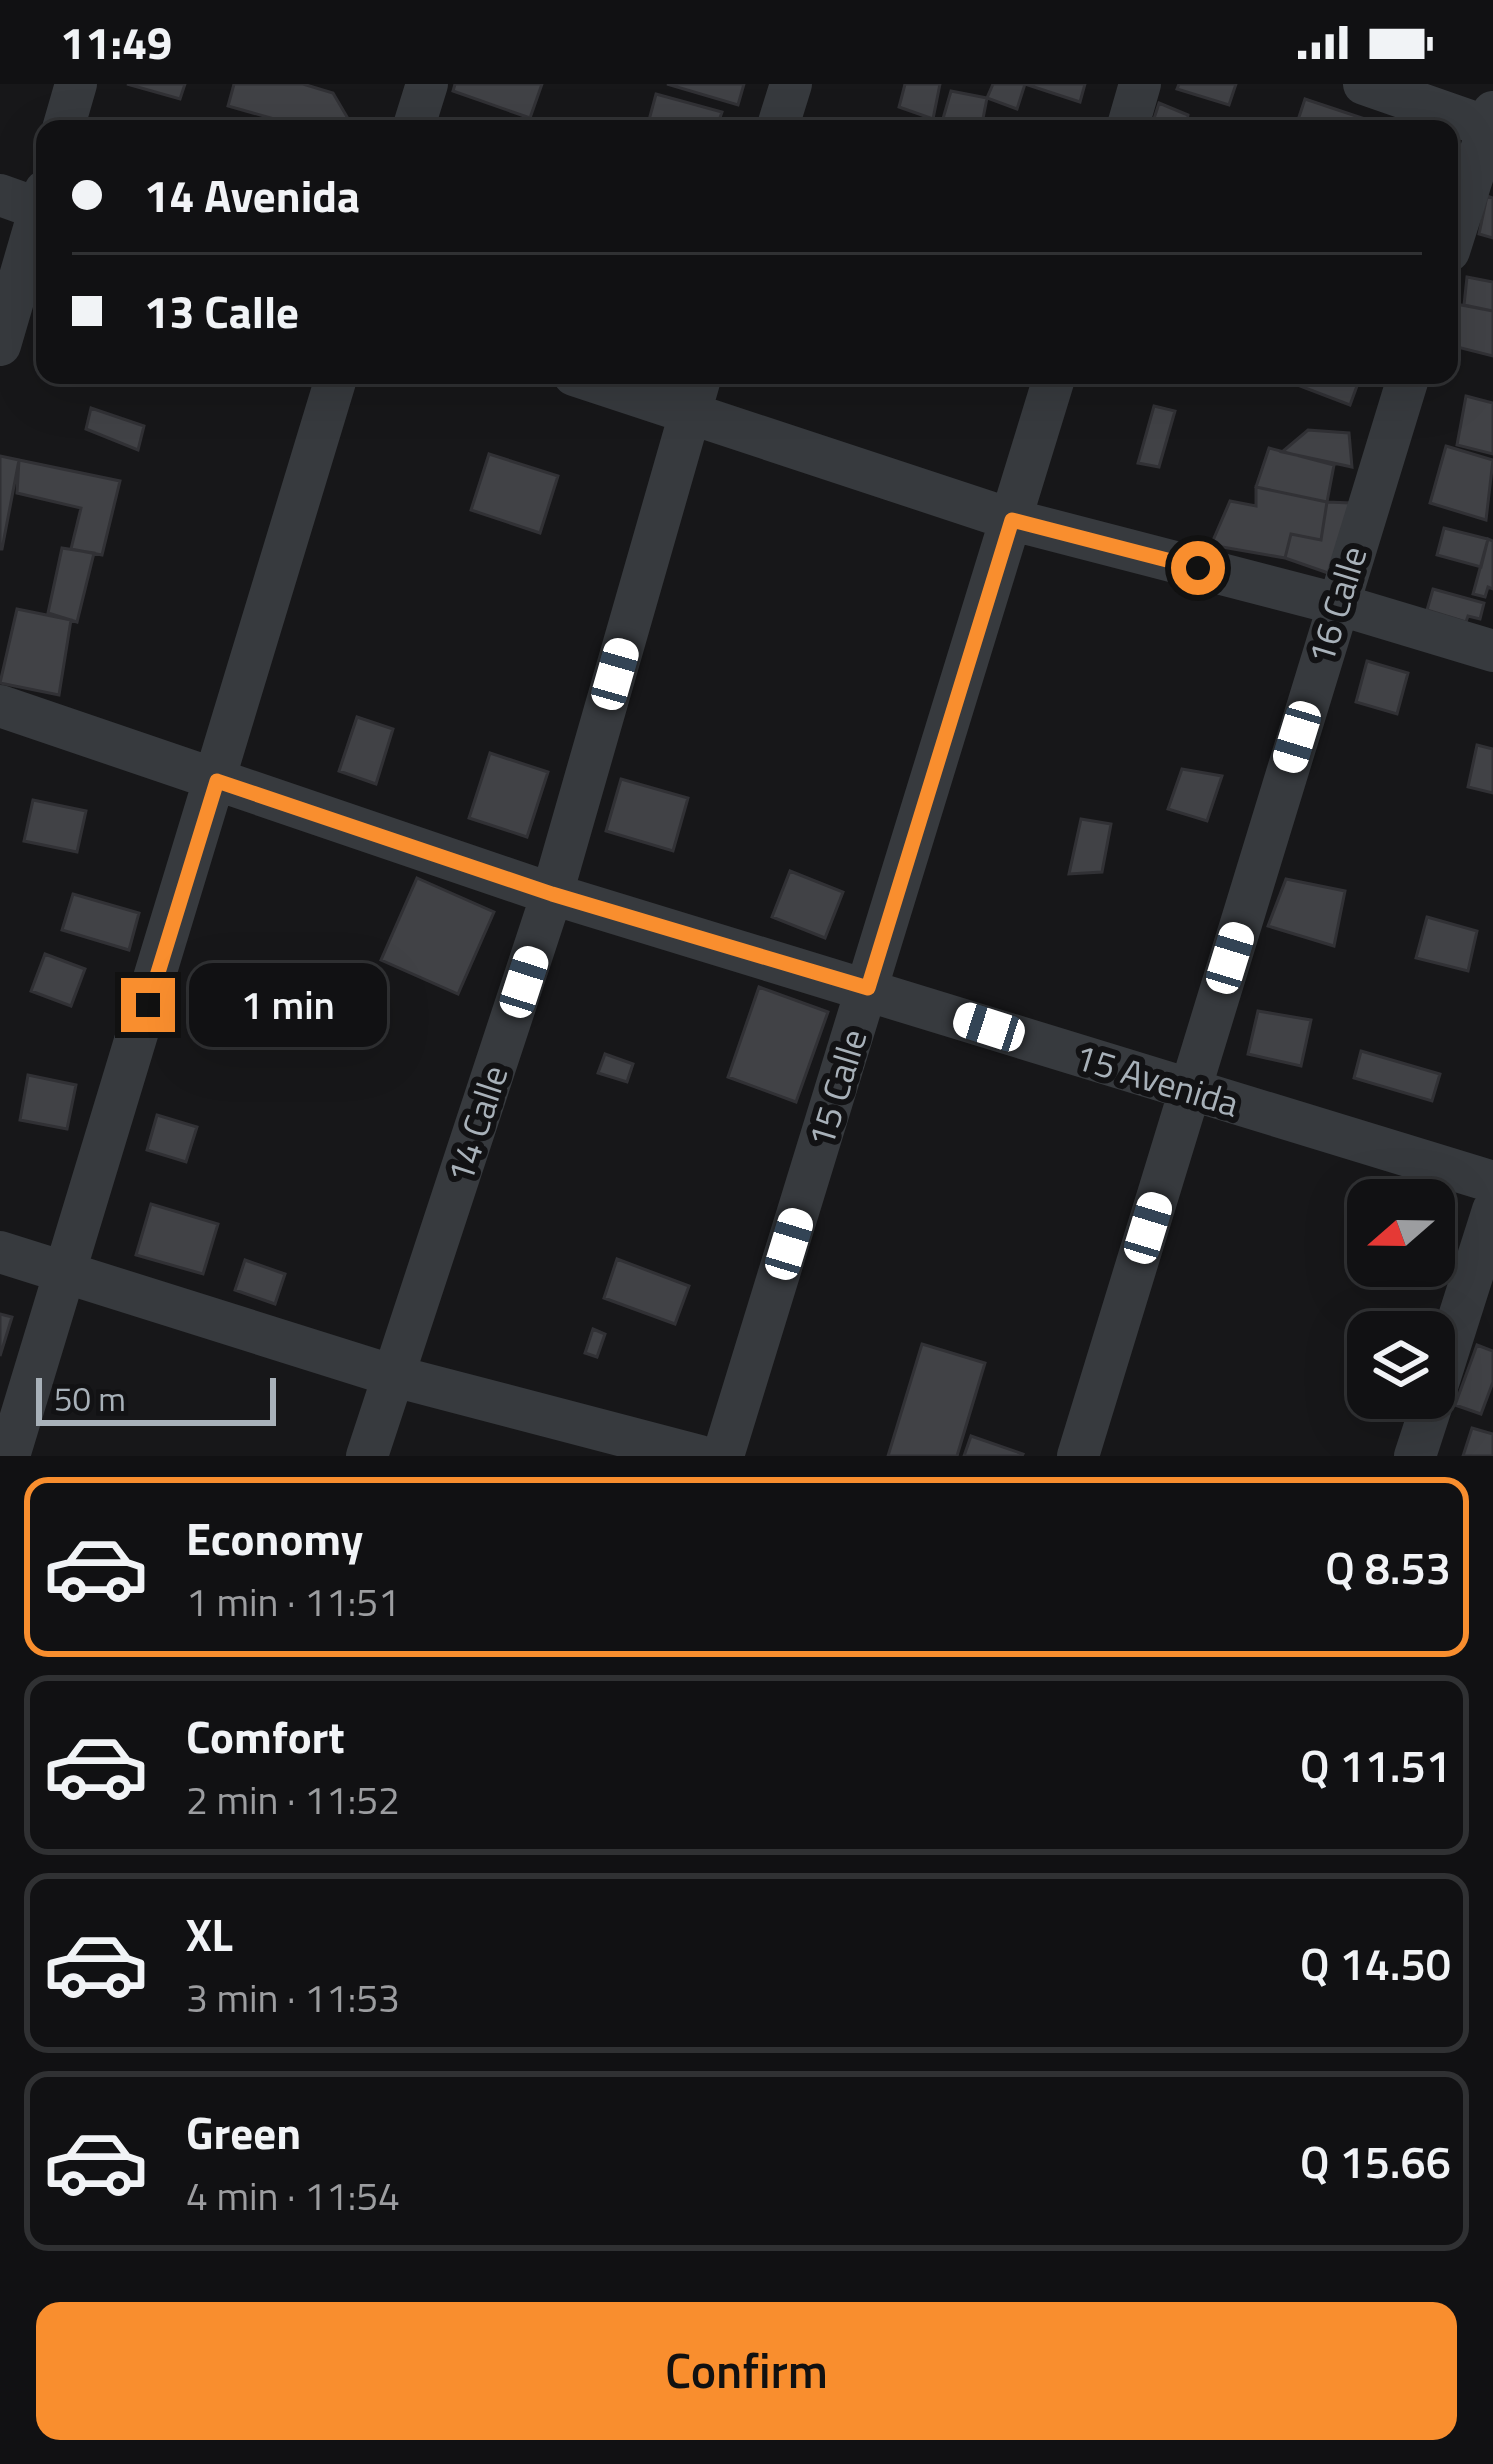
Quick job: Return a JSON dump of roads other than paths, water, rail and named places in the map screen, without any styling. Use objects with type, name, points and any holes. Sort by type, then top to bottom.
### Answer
[{"type":"street","points":[[66,120],[76,84]]},
{"type":"street","points":[[416,120],[427,84]]},
{"type":"street","points":[[780,120],[791,84]]},
{"type":"street","points":[[1130,120],[1140,84]]},
{"type":"street","points":[[1364,84],[1491,123],[1458,223]]},
{"type":"street","points":[[0,345],[32,201]]},
{"type":"street","points":[[9,1456],[335,384]]},
{"type":"street","points":[[635,384],[696,393],[1012,520],[1337,604],[1493,651]]},
{"type":"street","name":"15 Calle","points":[[723,1456],[1052,384]]},
{"type":"street","name":"16 Calle","points":[[1078,1456],[1406,384]]},
{"type":"street","name":"14 Calle","points":[[368,1456],[552,894],[696,393]]},
{"type":"street","name":"15 Avenida","points":[[0,706],[552,894],[1493,1182]]},
{"type":"street","points":[[1455,1330],[1493,1210]]},
{"type":"street","points":[[0,1252],[394,1376],[700,1456]]},
{"type":"street","points":[[1415,1456],[1427,1419]]}]
